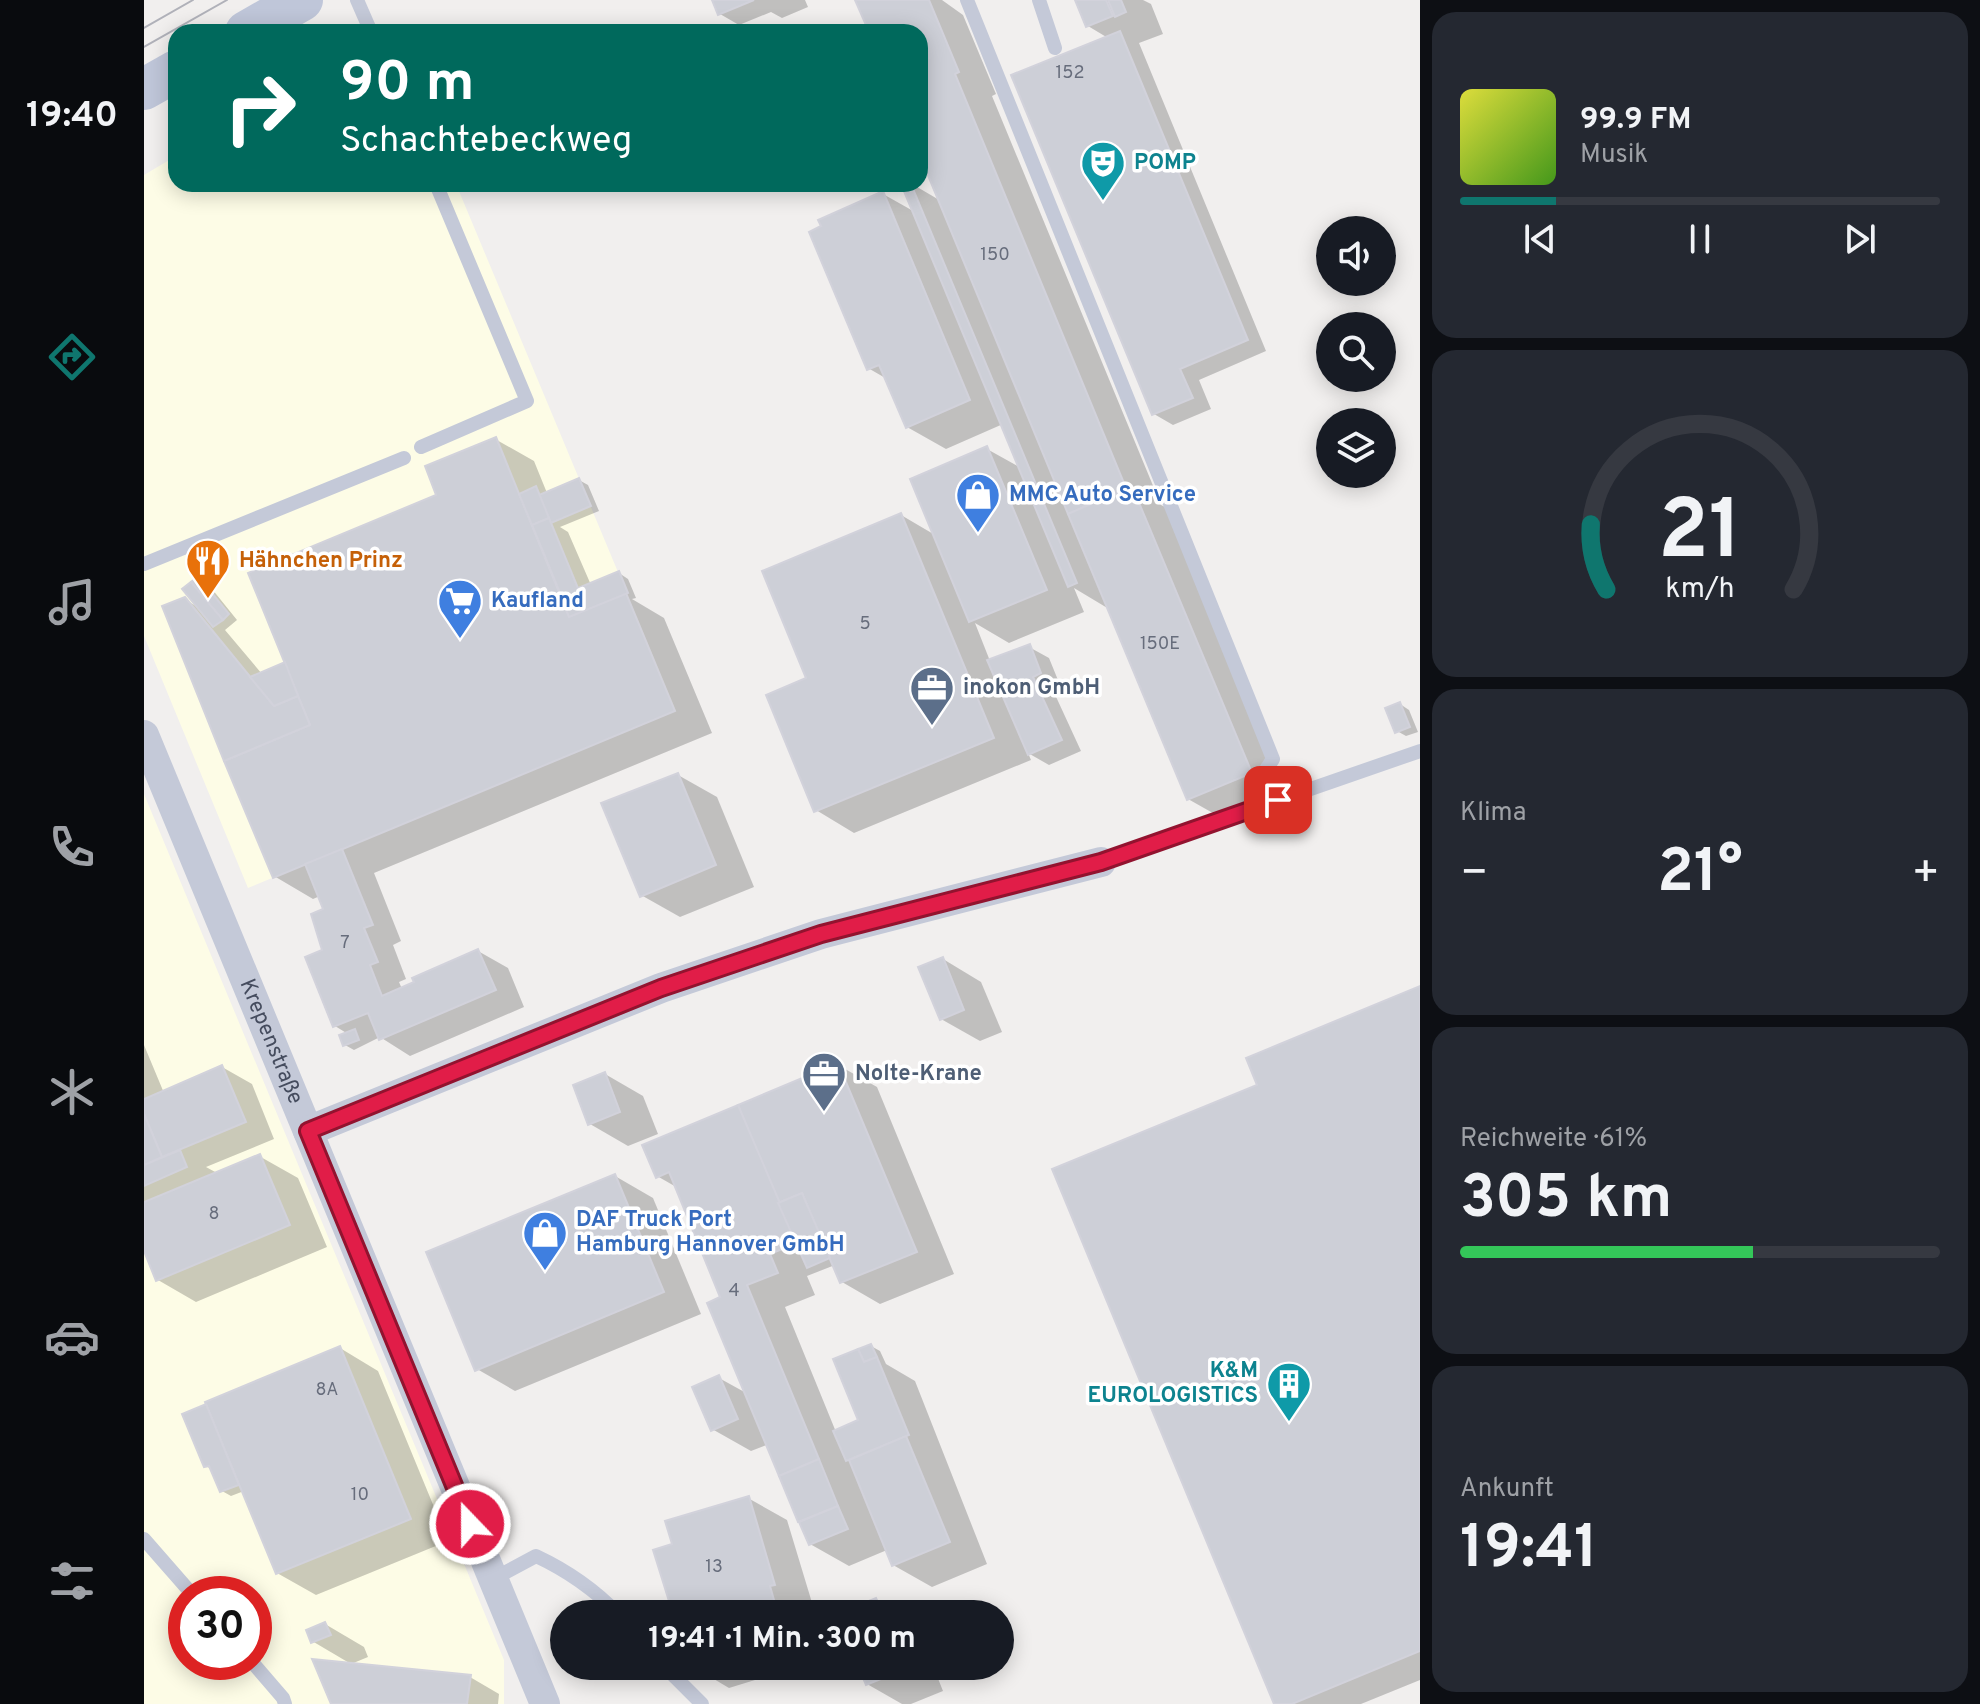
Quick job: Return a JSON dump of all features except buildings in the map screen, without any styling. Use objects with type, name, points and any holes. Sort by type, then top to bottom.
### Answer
[{"type":"main road","points":[[260,24],[302,0]]},
{"type":"main road","points":[[144,89],[168,76]]},
{"type":"street","name":"Krepenstraße","points":[[144,735],[545,1704]]},
{"type":"street","points":[[308,1131],[676,983],[821,934],[1101,862]]},
{"type":"lane","points":[[357,0],[368,24]]},
{"type":"lane","points":[[967,0],[1273,759],[1265,771]]},
{"type":"lane","points":[[1039,0],[1055,48]]},
{"type":"lane","points":[[144,564],[527,401],[439,192]]},
{"type":"lane","points":[[1101,862],[1420,751]]},
{"type":"lane","points":[[144,1539],[176,1576]]},
{"type":"lane","points":[[493,1579],[536,1556],[572,1573],[605,1600]]},
{"type":"lane","points":[[268,1680],[285,1704]]},
{"type":"lane","points":[[678,1680],[702,1704]]},
{"type":"shaded area","points":[[168,161],[168,192],[459,192],[676,711],[248,888],[144,636],[144,175]]},
{"type":"shaded area","points":[[144,794],[504,1660],[504,1704],[144,1704]]},
{"type":"tram line","points":[[144,28],[193,0]]},
{"type":"tram line","points":[[185,24],[227,0]]},
{"type":"tram line","points":[[144,47],[168,33]]},
{"type":"place","name":"POMP","points":[[1103,202]]},
{"type":"place","name":"MMC Auto Service","points":[[978,534]]},
{"type":"place","name":"Hähnchen Prinz","points":[[208,600]]},
{"type":"place","name":"Kaufland","points":[[460,640]]},
{"type":"place","name":"inokon GmbH","points":[[932,727]]},
{"type":"place","name":"Nolte-Krane","points":[[824,1113]]},
{"type":"place","name":"DAF Truck Port Hamburg Hannover GmbH","points":[[545,1272]]},
{"type":"place","name":"K&M EUROLOGISTICS","points":[[1289,1423]]},
{"type":"route","points":[[470,1524],[308,1131],[661,988],[821,934],[1101,862],[1278,800]]}]
